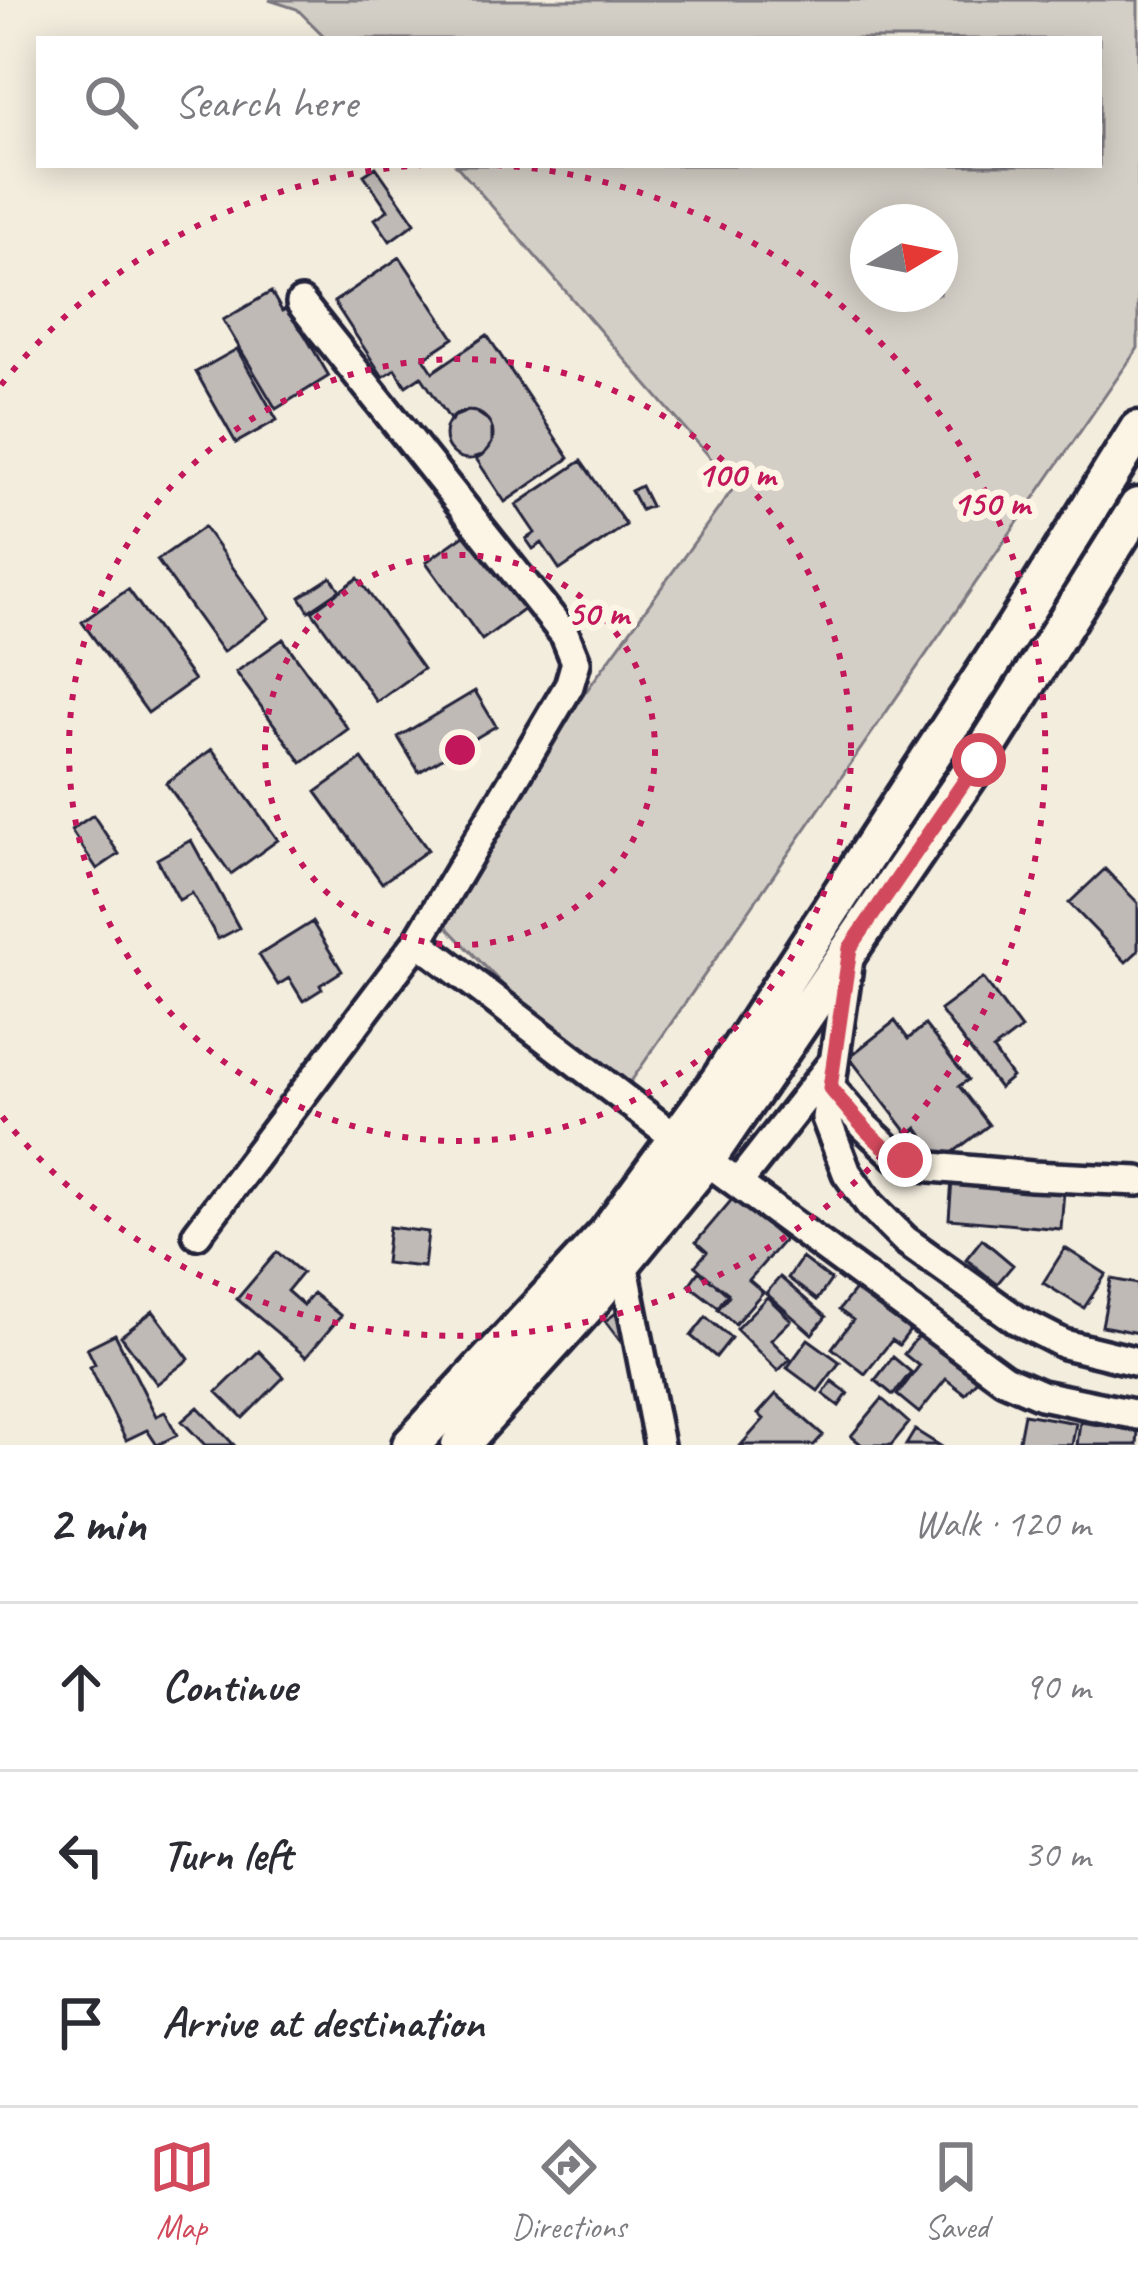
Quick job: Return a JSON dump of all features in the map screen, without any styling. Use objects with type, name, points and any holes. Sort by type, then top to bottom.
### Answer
[{"type":"main road","points":[[411,1445],[692,1149],[720,1080],[1138,430]]},
{"type":"main road","points":[[460,1445],[622,1262],[692,1149],[850,948],[979,760],[1138,507]]},
{"type":"street","points":[[196,1234],[418,940],[568,686],[576,662],[565,635],[301,303]]},
{"type":"street","points":[[418,940],[1004,1379],[1041,1395],[1138,1414]]},
{"type":"street","points":[[850,948],[826,1124],[847,1173],[905,1240],[1036,1330],[1064,1344],[1138,1362]]},
{"type":"street","points":[[738,1183],[831,1075]]},
{"type":"street","points":[[831,1075],[865,1127],[896,1156],[921,1166],[1138,1181]]},
{"type":"street","points":[[622,1262],[658,1445]]},
{"type":"shaded area","points":[[269,0],[1138,0],[1138,348],[616,1103],[429,908],[735,486],[459,168],[1102,168],[1102,36],[324,36],[297,9]]},
{"type":"building","points":[[377,168],[415,223],[390,241],[375,219],[388,210],[364,175]]},
{"type":"building","points":[[400,257],[454,338],[424,358],[433,372],[487,335],[569,458],[505,502],[475,457],[492,443],[488,420],[468,411],[451,421],[421,376],[406,386],[395,369],[383,377],[334,302]]},
{"type":"building","points":[[271,292],[282,311],[291,306],[329,376],[276,409],[223,320]]},
{"type":"building","points":[[237,349],[277,420],[236,443],[196,372]]},
{"type":"building","points":[[469,411],[486,418],[493,435],[486,452],[469,459],[452,452],[445,435],[452,418]]},
{"type":"building","points":[[581,461],[626,525],[560,570],[542,543],[533,549],[526,539],[535,533],[516,505]]},
{"type":"building","points":[[641,486],[651,506],[641,510],[631,491]]},
{"type":"building","points":[[204,527],[269,618],[223,652],[157,560]]},
{"type":"building","points":[[471,530],[527,607],[482,640],[426,562]]},
{"type":"building","points":[[331,577],[340,590],[309,611],[300,597]]},
{"type":"building","points":[[358,578],[423,669],[377,702],[312,611]]},
{"type":"building","points":[[128,589],[194,680],[148,713],[82,622]]},
{"type":"building","points":[[283,639],[348,729],[302,763],[236,672]]},
{"type":"building","points":[[475,691],[496,726],[419,772],[398,737]]},
{"type":"building","points":[[212,749],[278,840],[231,874],[166,783]]},
{"type":"building","points":[[362,759],[428,850],[382,883],[316,792]]},
{"type":"building","points":[[93,815],[119,854],[97,869],[71,830]]},
{"type":"building","points":[[191,840],[239,928],[218,939],[192,893],[179,900],[157,859]]},
{"type":"building","points":[[1105,869],[1138,903],[1138,951],[1126,962],[1069,903]]},
{"type":"building","points":[[312,922],[342,971],[303,1001],[289,978],[278,985],[259,955]]},
{"type":"building","points":[[983,978],[1021,1029],[993,1050],[1012,1077],[999,1088],[940,1010]]},
{"type":"building","points":[[895,1021],[908,1039],[925,1025],[968,1080],[959,1086],[989,1125],[942,1161],[917,1128],[909,1135],[849,1057]]},
{"type":"building","points":[[952,1180],[1064,1190],[1061,1229],[949,1219]]},
{"type":"building","points":[[952,1180],[1064,1190],[1061,1229],[949,1219]]},
{"type":"building","points":[[734,1197],[784,1240],[749,1280],[763,1292],[735,1324],[718,1309],[729,1296],[695,1266],[707,1252],[696,1242]]},
{"type":"building","points":[[734,1197],[784,1240],[749,1280],[763,1292],[735,1324],[718,1309],[729,1296],[695,1266],[707,1252],[696,1242]]},
{"type":"building","points":[[389,1227],[428,1232],[424,1267],[385,1263]]},
{"type":"building","points":[[982,1239],[1013,1265],[997,1284],[966,1259]]},
{"type":"building","points":[[982,1239],[1013,1265],[997,1284],[966,1259]]},
{"type":"building","points":[[1065,1248],[1106,1274],[1084,1308],[1043,1283]]},
{"type":"building","points":[[1065,1248],[1106,1274],[1084,1308],[1043,1283]]},
{"type":"building","points":[[277,1252],[302,1273],[287,1291],[303,1305],[313,1293],[341,1316],[306,1357],[237,1299]]},
{"type":"building","points":[[277,1252],[302,1273],[287,1291],[303,1305],[313,1293],[341,1316],[306,1357],[237,1299]]},
{"type":"building","points":[[802,1258],[831,1280],[817,1300],[788,1278]]},
{"type":"building","points":[[802,1258],[831,1280],[817,1300],[788,1278]]},
{"type":"building","points":[[699,1271],[728,1293],[718,1307],[689,1285]]},
{"type":"building","points":[[699,1271],[728,1293],[718,1307],[689,1285]]},
{"type":"building","points":[[780,1277],[826,1317],[812,1334],[766,1293]]},
{"type":"building","points":[[780,1277],[826,1317],[812,1334],[766,1293]]},
{"type":"building","points":[[1111,1279],[1138,1284],[1138,1333],[1102,1326]]},
{"type":"building","points":[[1111,1279],[1138,1284],[1138,1333],[1102,1326]]},
{"type":"building","points":[[860,1283],[914,1325],[899,1345],[892,1340],[865,1374],[832,1348],[853,1320],[839,1310]]},
{"type":"building","points":[[860,1283],[914,1325],[899,1345],[892,1340],[865,1374],[832,1348],[853,1320],[839,1310]]},
{"type":"building","points":[[767,1297],[791,1320],[771,1340],[790,1359],[778,1371],[736,1329]]},
{"type":"building","points":[[767,1297],[791,1320],[771,1340],[790,1359],[778,1371],[736,1329]]},
{"type":"building","points":[[620,1310],[635,1330],[620,1341],[605,1321]]},
{"type":"building","points":[[620,1310],[635,1330],[620,1341],[605,1321]]},
{"type":"building","points":[[153,1311],[189,1359],[157,1384],[121,1336]]},
{"type":"building","points":[[153,1311],[189,1359],[157,1384],[121,1336]]},
{"type":"building","points":[[706,1317],[731,1338],[716,1357],[691,1336]]},
{"type":"building","points":[[706,1317],[731,1338],[716,1357],[691,1336]]},
{"type":"building","points":[[115,1334],[156,1416],[165,1412],[177,1435],[157,1445],[147,1430],[126,1440],[90,1367],[95,1364],[87,1348]]},
{"type":"building","points":[[115,1334],[156,1416],[165,1412],[177,1435],[157,1445],[147,1430],[126,1440],[90,1367],[95,1364],[87,1348]]},
{"type":"building","points":[[919,1335],[977,1380],[965,1394],[946,1379],[919,1413],[897,1395],[919,1366],[904,1354]]},
{"type":"building","points":[[919,1335],[977,1380],[965,1394],[946,1379],[919,1413],[897,1395],[919,1366],[904,1354]]},
{"type":"building","points":[[808,1339],[840,1362],[818,1391],[787,1368]]},
{"type":"building","points":[[808,1339],[840,1362],[818,1391],[787,1368]]},
{"type":"building","points":[[259,1351],[284,1377],[243,1418],[217,1392]]},
{"type":"building","points":[[259,1351],[284,1377],[243,1418],[217,1392]]},
{"type":"building","points":[[893,1357],[911,1372],[893,1395],[875,1380]]},
{"type":"building","points":[[893,1357],[911,1372],[893,1395],[875,1380]]},
{"type":"building","points":[[832,1381],[848,1393],[839,1406],[823,1394]]},
{"type":"building","points":[[832,1381],[848,1393],[839,1406],[823,1394]]},
{"type":"building","points":[[776,1394],[823,1435],[814,1445],[741,1445],[764,1419],[758,1414]]},
{"type":"building","points":[[776,1394],[823,1435],[814,1445],[741,1445],[764,1419],[758,1414]]},
{"type":"building","points":[[882,1399],[909,1423],[891,1445],[862,1445],[851,1436]]},
{"type":"building","points":[[882,1399],[909,1423],[891,1445],[862,1445],[851,1436]]},
{"type":"building","points":[[198,1407],[234,1445],[205,1445],[182,1421]]},
{"type":"building","points":[[198,1407],[234,1445],[205,1445],[182,1421]]},
{"type":"building","points":[[1024,1414],[1076,1423],[1072,1445],[1018,1445]]},
{"type":"building","points":[[1024,1414],[1076,1423],[1072,1445],[1018,1445]]},
{"type":"building","points":[[1080,1422],[1138,1431],[1137,1445],[1077,1445]]},
{"type":"building","points":[[1080,1422],[1138,1431],[1137,1445],[1077,1445]]},
{"type":"building","points":[[915,1430],[939,1445],[906,1445]]},
{"type":"building","points":[[915,1430],[939,1445],[906,1445]]},
{"type":"route","points":[[905,1160],[865,1127],[830,1088],[850,948],[979,760]]}]
